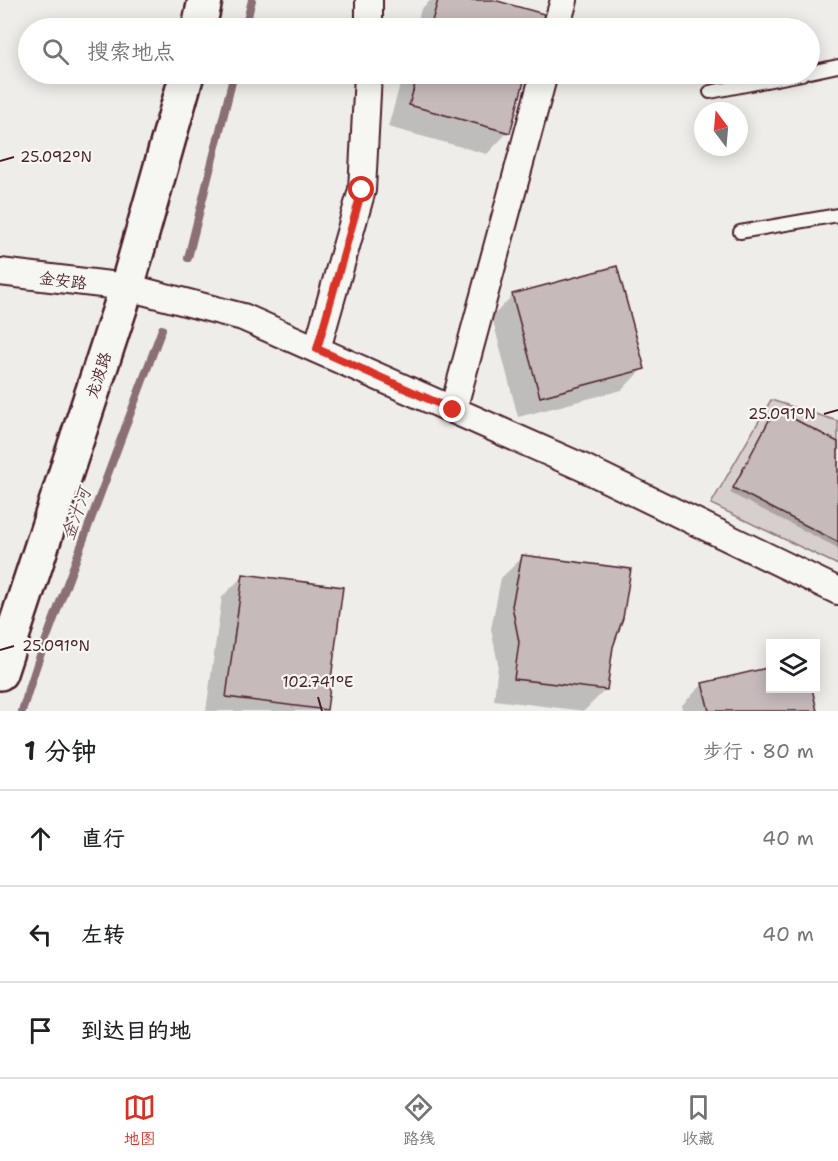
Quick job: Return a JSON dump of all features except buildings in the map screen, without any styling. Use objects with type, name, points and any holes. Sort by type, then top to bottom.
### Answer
[{"type":"street","points":[[201,18],[205,0]]},
{"type":"street","points":[[369,0],[369,18]]},
{"type":"street","points":[[559,18],[564,0]]},
{"type":"street","name":"龙波路","points":[[0,673],[126,287],[184,84]]},
{"type":"street","points":[[317,349],[362,190],[367,84]]},
{"type":"street","points":[[453,410],[541,84]]},
{"type":"street","name":"金安路","points":[[0,272],[126,287],[243,317],[582,466],[838,591]]},
{"type":"lane","points":[[820,70],[838,66]]},
{"type":"lane","points":[[710,92],[751,84]]},
{"type":"lane","points":[[740,232],[838,215]]},
{"type":"shaded area","points":[[771,400],[838,421],[838,565],[711,504]]},
{"type":"waterway","name":"金汁河","points":[[248,18],[252,0]]},
{"type":"waterway","name":"金汁河","points":[[188,258],[232,84]]},
{"type":"waterway","name":"金汁河","points":[[22,711],[37,664],[162,329]]},
{"type":"route","points":[[362,190],[317,349],[453,410]]}]
